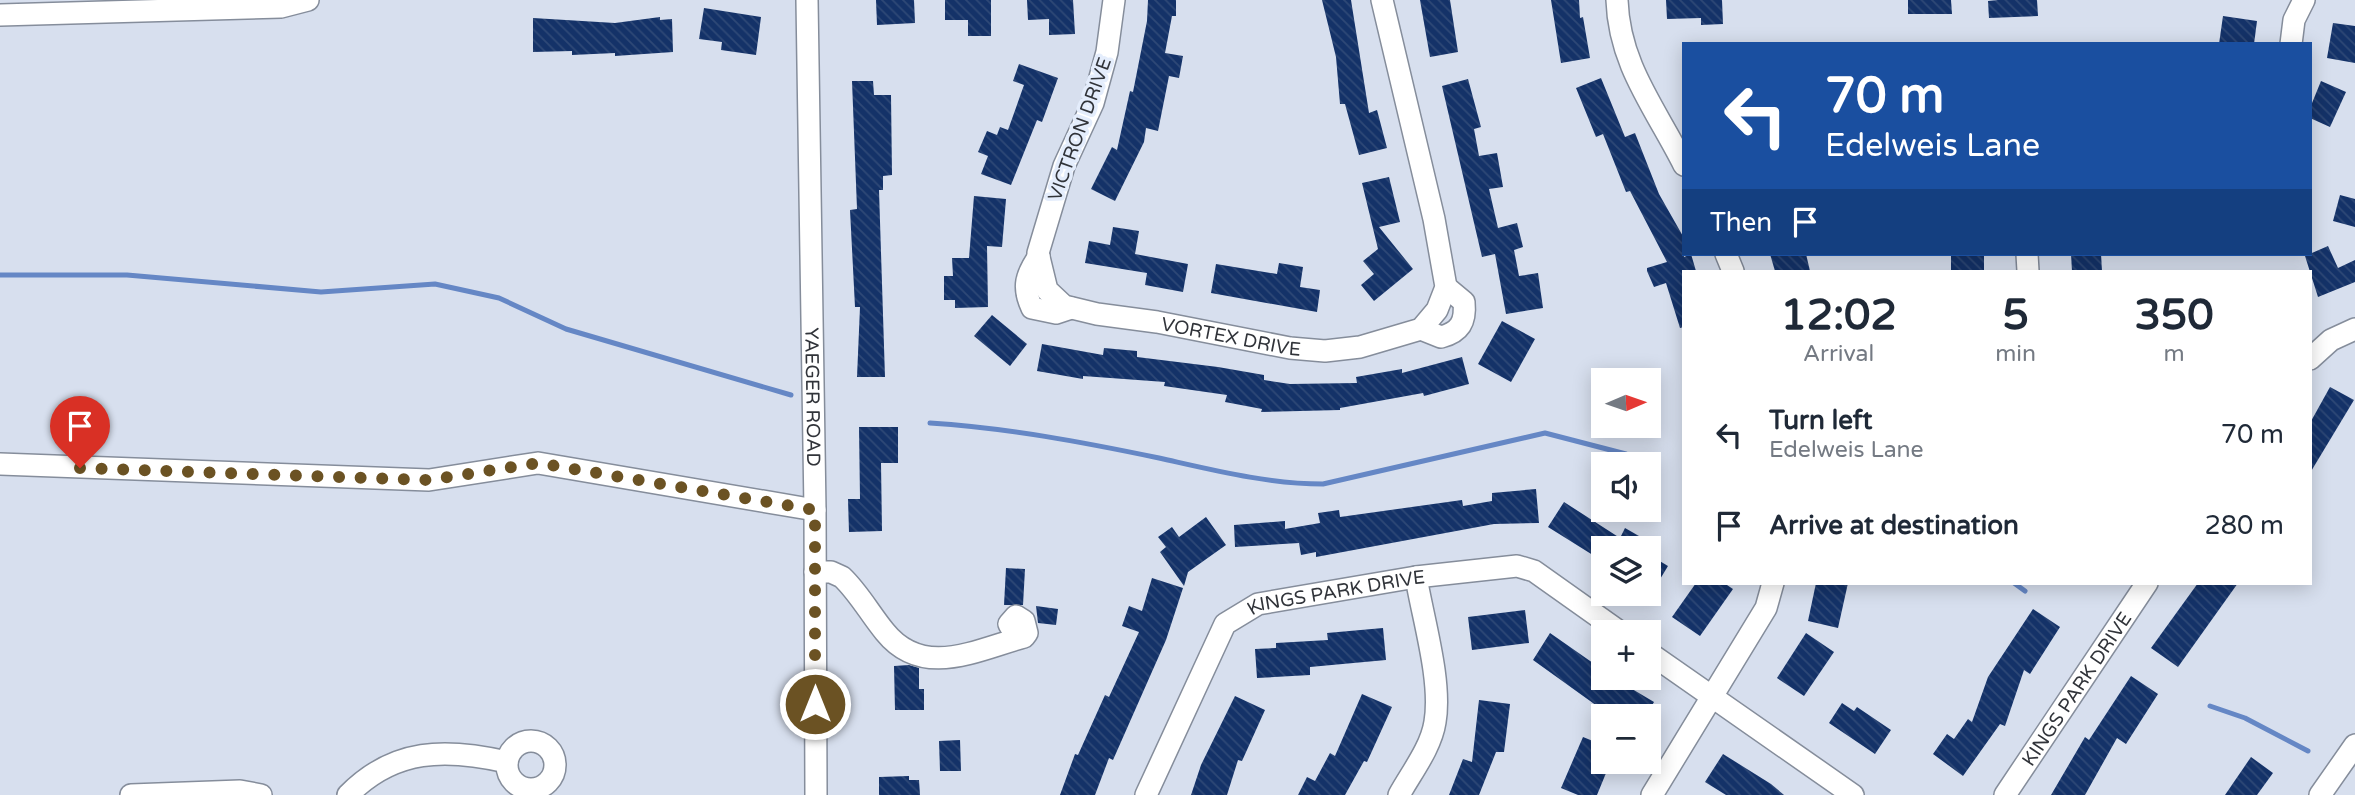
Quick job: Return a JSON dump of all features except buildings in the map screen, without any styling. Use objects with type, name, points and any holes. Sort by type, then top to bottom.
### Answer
[{"type":"street","points":[[0,15],[281,8],[308,0]]},
{"type":"street","name":"YAEGER ROAD","points":[[807,0],[815,510],[816,795]]},
{"type":"street","name":"VICTRON DRIVE","points":[[1071,308],[1056,313],[1032,308],[1025,293],[1027,273],[1038,256],[1064,166],[1093,103],[1107,52],[1114,0]]},
{"type":"street","name":"VORTEX DRIVE","points":[[1038,256],[1047,290],[1064,306],[1071,308],[1290,348],[1325,351],[1360,347],[1421,329],[1437,310],[1446,287],[1434,219],[1382,0]]},
{"type":"street","points":[[1616,0],[1624,53],[1636,82],[1682,162]]},
{"type":"street","points":[[2291,42],[2294,20],[2304,0]]},
{"type":"street","points":[[2312,357],[2331,340],[2355,329]]},
{"type":"street","points":[[0,464],[429,480],[538,463],[815,510]]},
{"type":"street","name":"KINGS PARK DRIVE","points":[[1146,795],[1225,624],[1258,604],[1416,577],[1517,566],[1534,571],[1603,620]]},
{"type":"street","points":[[815,572],[831,572],[842,577],[887,635],[914,656],[934,659],[963,654],[1017,638]]},
{"type":"street","points":[[1399,795],[1426,747],[1435,724],[1437,700],[1416,577]]},
{"type":"street","points":[[1652,795],[1766,608],[1772,585]]},
{"type":"street","name":"KINGS PARK DRIVE","points":[[2005,795],[2146,585]]},
{"type":"street","points":[[1661,661],[1853,795]]},
{"type":"street","points":[[2320,795],[2355,745]]},
{"type":"street","points":[[348,795],[385,765],[428,753],[470,755],[507,762]]},
{"type":"street","points":[[131,795],[240,791],[261,795]]},
{"type":"waterway","points":[[0,275],[127,275],[321,292],[435,284],[499,298],[566,329],[791,395]]},
{"type":"waterway","points":[[930,423],[1045,436],[1241,475],[1282,482],[1323,484],[1545,433],[1618,452]]},
{"type":"waterway","points":[[2017,585],[2025,591]]},
{"type":"waterway","points":[[2210,706],[2245,718],[2308,751]]},
{"type":"route","points":[[80,468],[429,480],[538,463],[815,510],[815,704]]}]
